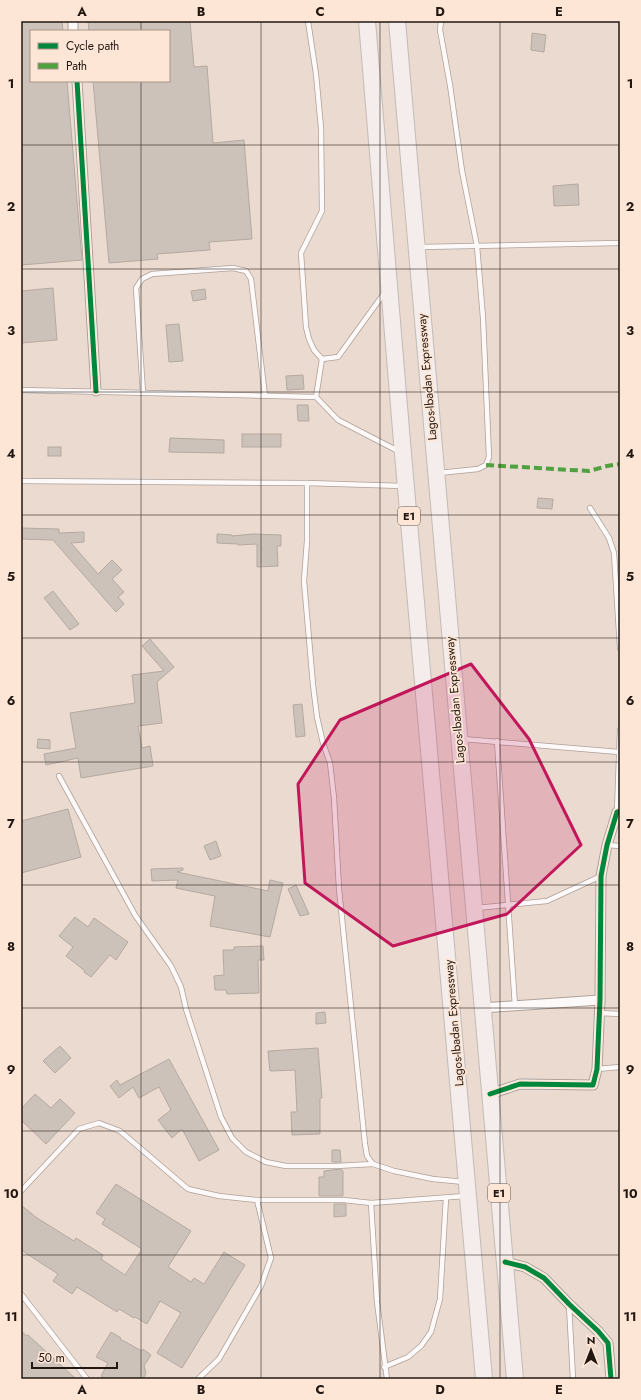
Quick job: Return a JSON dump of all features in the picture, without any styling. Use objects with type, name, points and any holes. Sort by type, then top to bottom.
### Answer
[{"type":"highway","name":"Lagos-Ibadan Expressway","points":[[367,21],[403,454],[484,1379]]},
{"type":"highway","name":"Lagos-Ibadan Expressway","points":[[397,21],[515,1379]]},
{"type":"street","points":[[77,82],[96,391]]},
{"type":"street","points":[[490,1094],[520,1084],[593,1085],[597,1069],[600,1000],[601,876],[607,845],[619,811]]},
{"type":"street","points":[[482,1008],[600,1000]]},
{"type":"street","points":[[505,1262],[515,1263],[525,1267],[544,1278],[569,1304],[598,1330],[608,1344],[611,1379]]},
{"type":"lane","points":[[308,21],[316,74],[321,128],[322,211],[301,254],[306,327],[314,350],[322,359]]},
{"type":"lane","points":[[436,474],[478,469],[486,465],[489,457],[483,318],[477,246],[462,171],[450,85],[440,30],[441,21]]},
{"type":"lane","points":[[416,247],[620,243]]},
{"type":"lane","points":[[142,393],[136,288],[142,279],[152,274],[233,268],[246,271],[251,279],[265,396]]},
{"type":"lane","points":[[322,359],[338,357],[389,287]]},
{"type":"lane","points":[[316,397],[322,359]]},
{"type":"lane","points":[[21,390],[316,397],[338,420],[403,454]]},
{"type":"lane","points":[[21,481],[307,483],[406,486]]},
{"type":"lane","points":[[307,483],[307,541],[304,580],[316,717],[330,763],[334,798],[340,897],[365,1144],[367,1156],[373,1164]]},
{"type":"lane","points":[[590,508],[609,538],[614,553],[620,648]]},
{"type":"lane","points":[[619,811],[620,730]]},
{"type":"lane","points":[[459,738],[619,752]]},
{"type":"lane","points":[[497,741],[515,1006]]},
{"type":"lane","points":[[59,776],[135,915],[167,959],[175,973],[181,987],[186,1009],[221,1117],[232,1138],[246,1152],[266,1162],[286,1166],[373,1164],[394,1171],[468,1189]]},
{"type":"lane","points":[[607,845],[620,846]]},
{"type":"lane","points":[[473,908],[547,901],[601,876]]},
{"type":"lane","points":[[599,1013],[620,1014]]},
{"type":"lane","points":[[597,1069],[620,1067]]},
{"type":"lane","points":[[21,1191],[79,1129],[99,1123],[120,1131],[188,1189],[219,1196],[257,1200],[344,1200],[371,1203],[446,1198],[468,1189]]},
{"type":"lane","points":[[384,1367],[408,1357],[421,1346],[431,1332],[440,1299],[446,1198]]},
{"type":"lane","points":[[198,1379],[219,1359],[261,1286],[271,1258],[257,1200]]},
{"type":"lane","points":[[371,1203],[377,1302],[384,1367],[387,1379]]},
{"type":"lane","points":[[21,1294],[87,1379]]},
{"type":"lane","points":[[569,1304],[573,1379]]},
{"type":"highlighted area","points":[[471,664],[529,739],[581,845],[507,914],[393,946],[305,883],[298,784],[340,720]]},
{"type":"building","points":[[21,21],[62,21],[63,30],[30,30],[30,82],[67,82],[82,260],[21,265]]},
{"type":"building","points":[[88,21],[190,21],[194,67],[207,66],[213,143],[244,140],[252,239],[209,242],[210,250],[157,254],[158,259],[109,263],[93,82],[170,82],[170,30],[89,30]]},
{"type":"building","points":[[532,33],[546,35],[544,52],[531,50]]},
{"type":"building","points":[[578,184],[579,205],[554,206],[553,186]]},
{"type":"building","points":[[53,288],[57,340],[21,343],[21,291]]},
{"type":"building","points":[[205,289],[206,299],[193,301],[191,291]]},
{"type":"building","points":[[179,324],[183,361],[169,362],[166,325]]},
{"type":"building","points":[[303,375],[304,389],[287,390],[286,376]]},
{"type":"building","points":[[297,405],[308,405],[309,421],[298,421]]},
{"type":"building","points":[[242,434],[281,434],[281,447],[242,447]]},
{"type":"building","points":[[170,438],[224,440],[224,453],[169,452]]},
{"type":"building","points":[[48,447],[61,447],[61,456],[48,456]]},
{"type":"building","points":[[538,498],[553,499],[552,509],[537,508]]},
{"type":"building","points":[[21,528],[59,529],[59,533],[84,532],[84,542],[71,543],[98,574],[112,560],[122,570],[112,579],[124,592],[118,597],[124,604],[116,612],[53,540],[21,539]]},
{"type":"building","points":[[217,534],[232,536],[253,534],[281,535],[281,546],[277,546],[278,566],[257,567],[257,544],[238,545],[217,543]]},
{"type":"building","points":[[53,591],[79,624],[70,630],[44,598]]},
{"type":"building","points":[[150,639],[174,667],[157,682],[162,723],[138,726],[142,748],[150,746],[153,766],[81,778],[78,758],[46,765],[44,754],[76,748],[70,713],[135,703],[132,675],[164,671],[142,646]]},
{"type":"building","points":[[302,704],[305,736],[296,737],[293,705]]},
{"type":"building","points":[[38,739],[50,740],[50,749],[37,748]]},
{"type":"building","points":[[68,809],[81,857],[21,873],[21,821]]},
{"type":"building","points":[[216,841],[221,856],[210,860],[204,846]]},
{"type":"building","points":[[183,868],[183,870],[177,872],[268,891],[270,880],[283,883],[270,937],[210,926],[215,896],[176,888],[178,880],[152,881],[151,869]]},
{"type":"building","points":[[296,885],[309,914],[300,916],[288,889]]},
{"type":"building","points":[[75,917],[88,927],[94,918],[128,942],[116,960],[110,955],[91,977],[66,956],[73,947],[59,936]]},
{"type":"building","points":[[263,946],[264,960],[258,960],[259,993],[227,994],[226,990],[215,990],[214,976],[224,975],[223,950],[234,950],[234,947]]},
{"type":"building","points":[[325,1012],[326,1023],[316,1024],[316,1013]]},
{"type":"building","points":[[60,1046],[71,1058],[55,1073],[43,1061]]},
{"type":"building","points":[[318,1048],[322,1098],[320,1098],[320,1134],[292,1135],[291,1112],[297,1112],[295,1070],[270,1071],[268,1051]]},
{"type":"building","points":[[169,1059],[219,1150],[199,1161],[182,1129],[172,1138],[158,1120],[171,1110],[159,1087],[139,1098],[133,1087],[119,1098],[110,1086],[117,1080],[120,1085]]},
{"type":"building","points":[[35,1094],[51,1108],[60,1099],[75,1113],[46,1144],[21,1120],[21,1109]]},
{"type":"building","points":[[332,1150],[340,1150],[341,1162],[332,1162]]},
{"type":"building","points":[[341,1169],[343,1171],[343,1196],[319,1196],[319,1177],[324,1177],[324,1171]]},
{"type":"building","points":[[116,1184],[191,1231],[168,1267],[191,1282],[194,1278],[204,1284],[224,1252],[245,1265],[182,1368],[157,1353],[181,1313],[160,1301],[147,1324],[119,1309],[117,1312],[77,1287],[72,1294],[53,1281],[58,1274],[21,1250],[21,1205],[37,1218],[74,1241],[76,1238],[103,1255],[101,1259],[125,1275],[142,1249],[102,1224],[105,1219],[96,1213]]},
{"type":"building","points":[[334,1204],[346,1204],[346,1216],[334,1217]]},
{"type":"building","points":[[21,1331],[27,1336],[28,1335],[76,1379],[21,1379]]},
{"type":"building","points":[[111,1332],[121,1338],[120,1339],[142,1351],[143,1349],[151,1355],[144,1366],[146,1373],[143,1379],[106,1379],[101,1376],[108,1363],[96,1357]]},
{"type":"marked path","points":[[486,465],[589,471],[620,464]]},
{"type":"cycle path","points":[[77,82],[96,391]]},
{"type":"cycle path","points":[[490,1094],[520,1084],[593,1085],[597,1069],[600,1000],[601,876],[607,845],[617,812],[620,811]]},
{"type":"cycle path","points":[[505,1262],[525,1267],[544,1278],[598,1331],[608,1343],[611,1379]]}]
